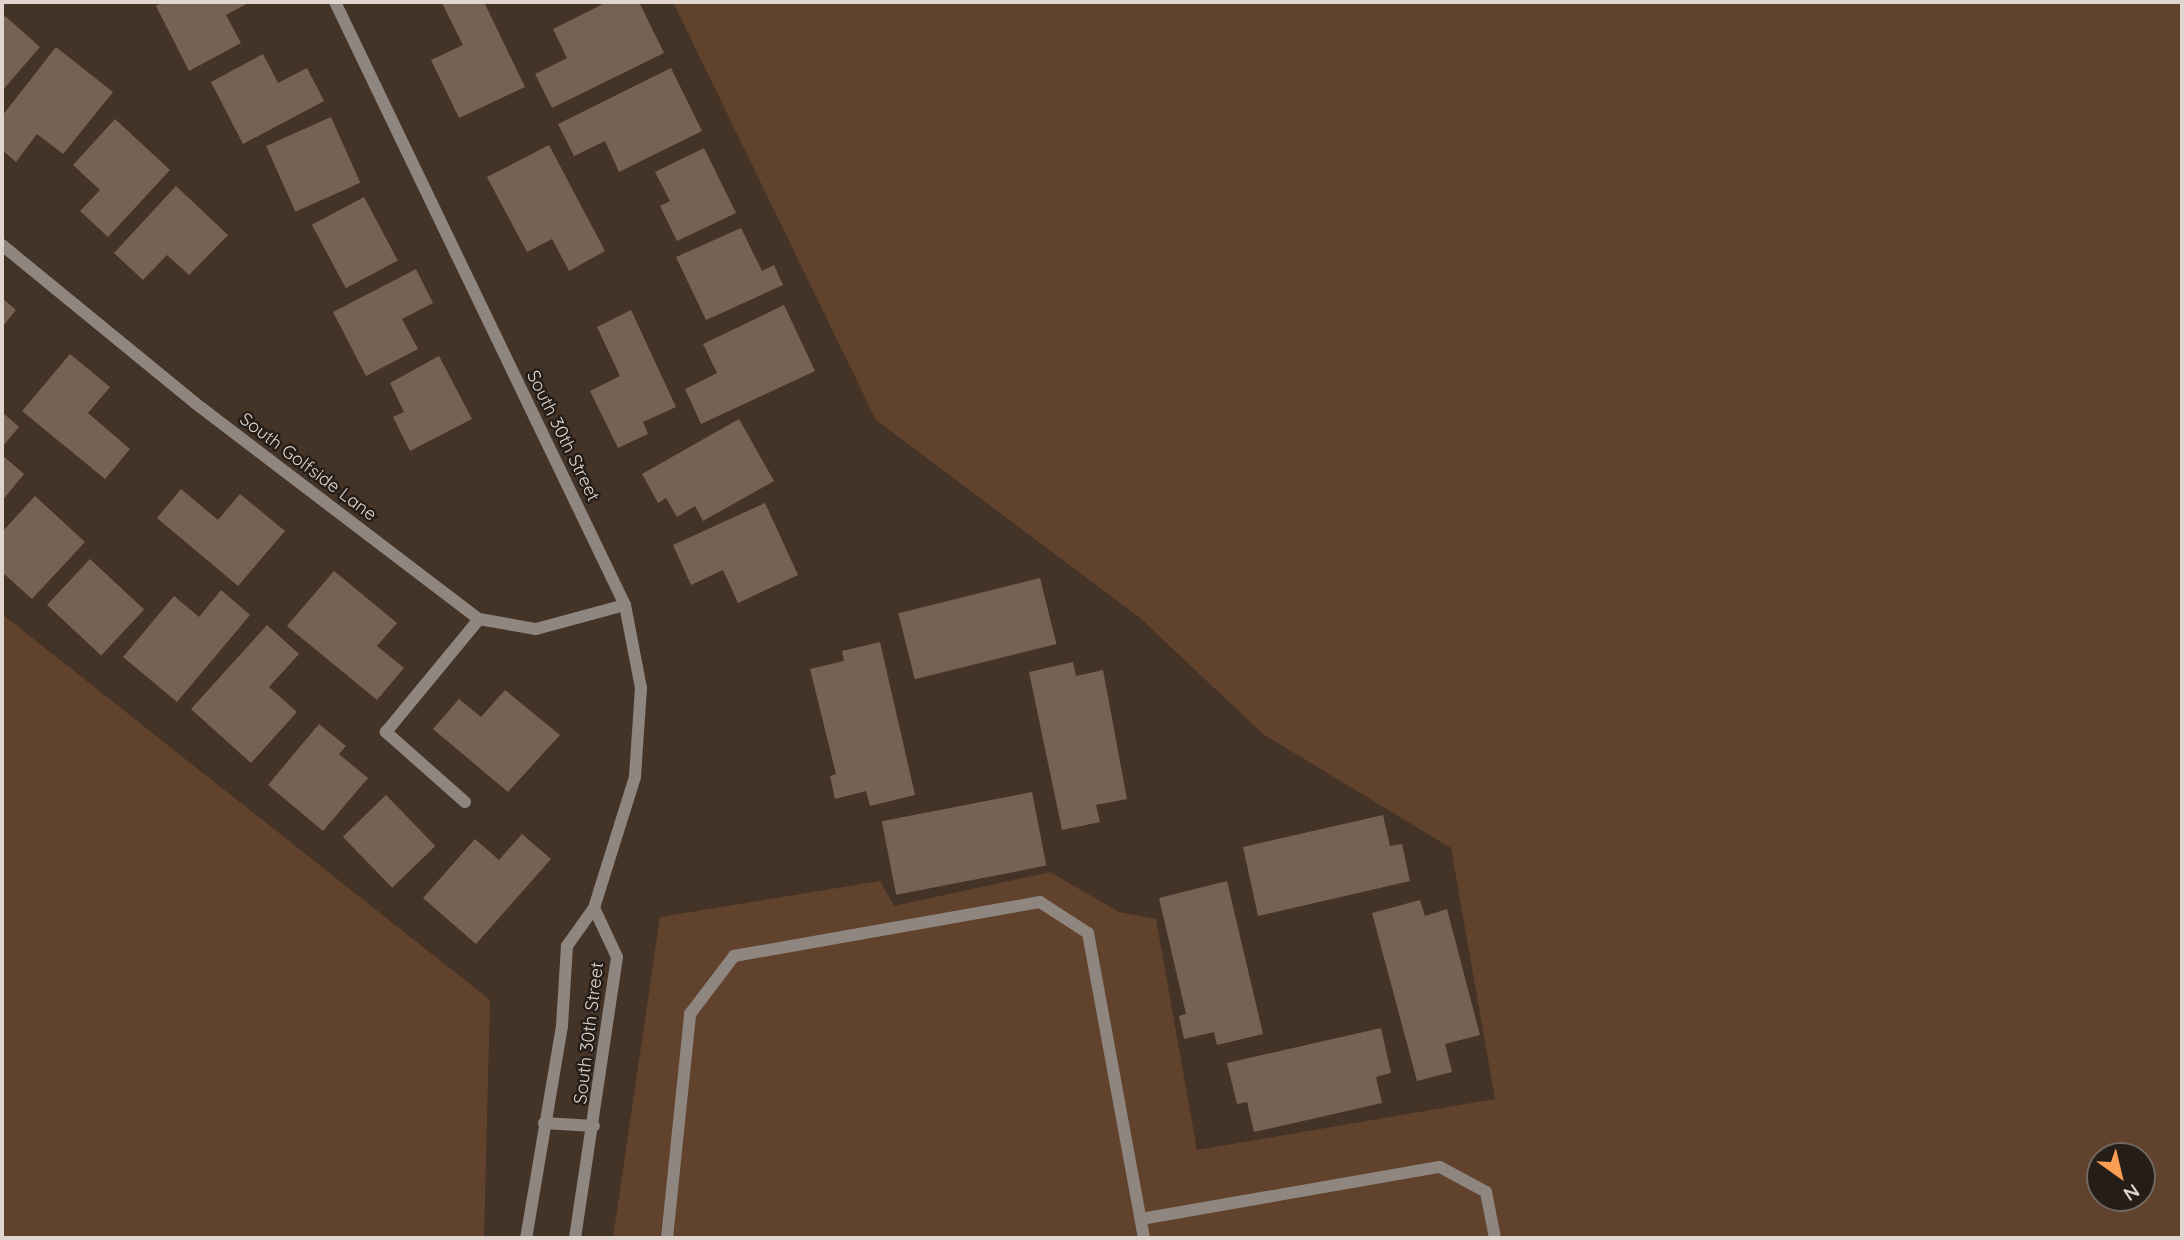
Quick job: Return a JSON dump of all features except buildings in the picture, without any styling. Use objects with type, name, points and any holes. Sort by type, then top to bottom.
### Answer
[{"type":"street","name":"South 30th Street","points":[[335,2],[625,605],[641,688],[635,777],[594,908],[567,946],[562,1026],[526,1238]]},
{"type":"street","name":"South Golfside Lane","points":[[2,245],[195,403],[479,619],[536,629],[625,605]]},
{"type":"street","points":[[465,802],[386,732],[479,619]]},
{"type":"street","points":[[667,1238],[690,1014],[734,956],[1040,902],[1088,933],[1144,1238]]},
{"type":"street","name":"South 30th Street","points":[[575,1238],[594,1126],[617,957],[594,908]]},
{"type":"street","name":"South 30th Street","points":[[544,1122],[594,1126]]},
{"type":"street","points":[[1141,1219],[1440,1167],[1486,1192],[1495,1238]]},
{"type":"shaded area","points":[[673,2],[2182,2],[2182,1238],[613,1238],[660,917],[880,881],[894,906],[1050,872],[1119,912],[1156,919],[1197,1150],[1495,1099],[1451,848],[1263,734],[1139,617],[876,420]]},
{"type":"shaded area","points":[[2,614],[490,1000],[484,1238],[2,1238]]}]
